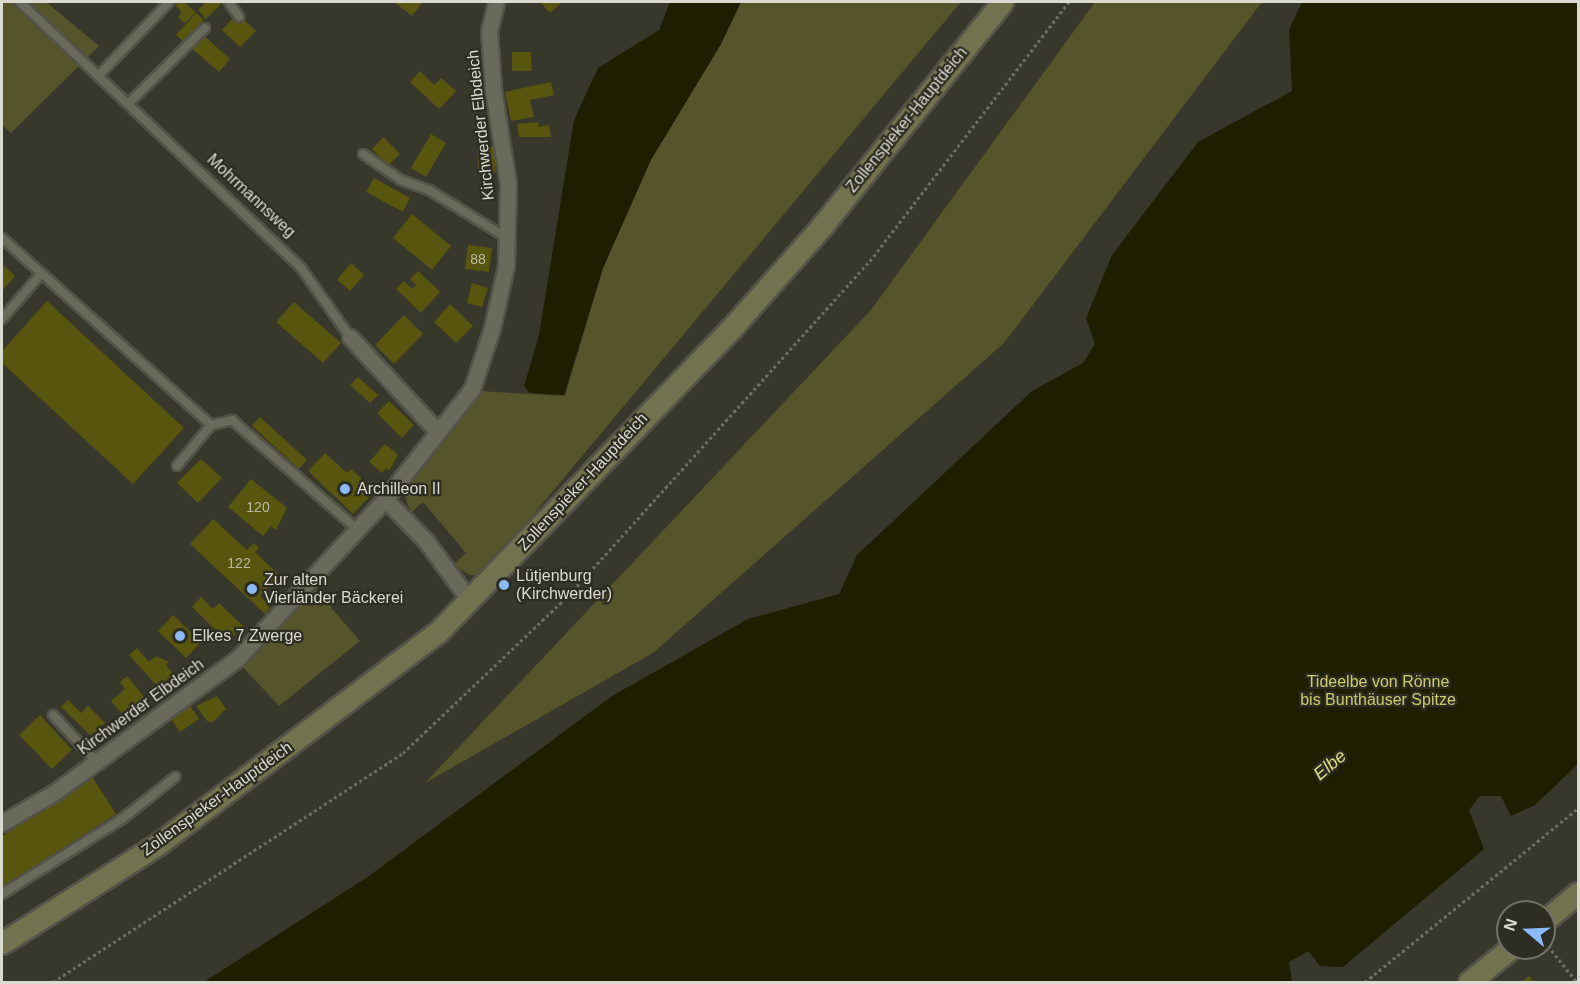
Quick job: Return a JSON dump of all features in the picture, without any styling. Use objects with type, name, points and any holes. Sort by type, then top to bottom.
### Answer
[{"type":"street","name":"Kirchwerder Elbdeich","points":[[2,823],[55,792],[237,659],[385,499],[472,389],[494,318],[506,266],[508,183],[493,89],[489,31],[496,2]]},
{"type":"street","name":"Zollenspieker-Hauptdeich","points":[[2,943],[157,845],[340,709],[438,632],[470,601],[585,476],[736,324],[822,226],[1002,2]]},
{"type":"street","name":"Mohrmannsweg","points":[[350,337],[438,432]]},
{"type":"street","points":[[385,499],[426,541],[470,601]]},
{"type":"street","points":[[1556,911],[1578,893]]},
{"type":"street","points":[[1469,982],[1496,960]]},
{"type":"lane","name":"Mohrmannsweg","points":[[20,2],[302,269],[350,337]]},
{"type":"lane","points":[[99,76],[170,2]]},
{"type":"lane","points":[[229,2],[239,17]]},
{"type":"lane","points":[[128,104],[205,28]]},
{"type":"lane","points":[[363,154],[401,180],[429,190],[507,238]]},
{"type":"lane","points":[[2,238],[211,425]]},
{"type":"lane","points":[[2,319],[41,274]]},
{"type":"lane","points":[[177,466],[211,425],[232,420],[357,529]]},
{"type":"lane","points":[[53,715],[97,762]]},
{"type":"lane","points":[[2,894],[122,819],[175,777]]},
{"type":"path","points":[[53,982],[403,753],[569,595],[870,261],[1069,2]]},
{"type":"path","points":[[1365,982],[1578,808]]},
{"type":"path","points":[[1556,956],[1577,982]]},
{"type":"shaded area","points":[[2,2],[46,2],[99,46],[11,133],[2,125]]},
{"type":"shaded area","points":[[741,2],[961,2],[483,575],[470,575],[453,565],[466,553],[423,502],[411,513],[405,497],[407,482],[479,391],[565,396],[603,268],[651,159],[721,44]]},
{"type":"shaded area","points":[[1095,2],[1262,2],[1004,343],[653,653],[425,783],[871,310]]},
{"type":"shaded area","points":[[316,590],[360,641],[279,706],[241,665]]},
{"type":"water","points":[[670,2],[741,2],[721,44],[651,160],[603,268],[564,395],[530,393],[524,386],[539,335],[574,120],[598,68],[659,30]]},
{"type":"water","name":"Elbe","points":[[1302,2],[1578,2],[1578,764],[1535,805],[1511,816],[1501,796],[1480,796],[1469,810],[1484,849],[1343,967],[1320,966],[1308,951],[1289,962],[1292,982],[204,982],[369,876],[612,696],[748,619],[839,594],[857,555],[1032,391],[1083,363],[1095,344],[1086,318],[1112,255],[1198,142],[1292,91],[1289,30]]},
{"type":"building","points":[[178,2],[184,2],[196,12],[185,23],[178,17],[182,12],[175,5]]},
{"type":"building","points":[[206,2],[223,2],[206,19],[198,10]]},
{"type":"building","points":[[394,2],[423,2],[412,16]]},
{"type":"building","points":[[540,2],[560,2],[561,3],[550,13]]},
{"type":"building","points":[[196,13],[204,20],[184,42],[176,35]]},
{"type":"building","points":[[234,17],[241,24],[244,20],[256,31],[240,47],[222,30]]},
{"type":"building","points":[[201,33],[230,59],[219,72],[189,46]]},
{"type":"building","points":[[512,52],[531,52],[532,71],[512,71]]},
{"type":"building","points":[[420,71],[434,85],[441,78],[456,91],[439,109],[410,82]]},
{"type":"building","points":[[551,82],[554,95],[530,100],[534,117],[511,121],[505,92]]},
{"type":"building","points":[[538,122],[539,127],[549,125],[551,137],[519,137],[517,124]]},
{"type":"building","points":[[431,134],[446,143],[426,177],[411,168]]},
{"type":"building","points":[[383,137],[400,154],[388,166],[372,149]]},
{"type":"building","points":[[494,146],[496,172],[479,174],[477,148]]},
{"type":"building","points":[[374,178],[410,198],[403,212],[366,192]]},
{"type":"building","points":[[412,214],[451,246],[432,270],[393,238]]},
{"type":"building","points":[[468,245],[492,248],[489,272],[465,269]]},
{"type":"building","points":[[351,263],[364,275],[350,291],[337,280]]},
{"type":"building","points":[[2,264],[15,276],[2,291]]},
{"type":"building","points":[[418,271],[440,292],[421,313],[396,289],[404,281],[412,289],[416,285],[410,279]]},
{"type":"building","points":[[472,283],[488,288],[482,307],[467,303]]},
{"type":"building","points":[[47,301],[184,428],[133,484],[2,363],[2,351]]},
{"type":"building","points":[[294,302],[341,343],[323,363],[276,322]]},
{"type":"building","points":[[450,304],[473,326],[456,343],[434,322]]},
{"type":"building","points":[[404,315],[423,334],[394,364],[375,345]]},
{"type":"building","points":[[358,377],[378,395],[370,403],[350,385]]},
{"type":"building","points":[[389,401],[414,425],[402,438],[377,413]]},
{"type":"building","points":[[260,417],[307,460],[299,469],[252,426]]},
{"type":"building","points":[[385,444],[398,455],[389,471],[386,468],[382,473],[369,462]]},
{"type":"building","points":[[325,453],[347,473],[351,469],[375,491],[353,514],[308,471]]},
{"type":"building","points":[[201,459],[222,478],[198,503],[177,483]]},
{"type":"building","points":[[251,479],[287,508],[276,530],[271,526],[263,536],[228,507]]},
{"type":"building","points":[[213,519],[247,550],[254,543],[259,548],[255,552],[279,575],[260,596],[271,607],[265,614],[190,544]]},
{"type":"building","points":[[201,597],[213,609],[219,603],[243,626],[228,642],[192,607]]},
{"type":"building","name":"Elkes 7 Zwerge","points":[[173,615],[201,642],[186,658],[158,631]]},
{"type":"building","points":[[137,648],[149,662],[156,656],[169,662],[166,665],[173,674],[158,687],[129,655]]},
{"type":"building","points":[[127,676],[146,699],[133,714],[131,711],[124,717],[111,701],[125,689],[120,682]]},
{"type":"building","points":[[217,696],[226,709],[212,723],[207,721],[196,706]]},
{"type":"building","points":[[68,700],[81,713],[88,706],[105,723],[91,736],[61,707]]},
{"type":"building","points":[[190,706],[199,719],[180,732],[171,719]]},
{"type":"building","points":[[40,715],[72,750],[52,769],[19,735]]},
{"type":"building","points":[[93,778],[116,814],[2,887],[2,836]]},
{"type":"building","points":[[1529,976],[1534,982],[1522,982]]},
{"type":"place","name":"Archilleon II","points":[[345,489]]},
{"type":"place","name":"Lütjenburg (Kirchwerder)","points":[[504,585]]},
{"type":"place","name":"Zur alten Vierländer Bäckerei","points":[[252,589]]},
{"type":"place","name":"Elkes 7 Zwerge","points":[[180,636]]},
{"type":"park label","name":"Tideelbe von Rönne bis Bunthäuser Spitze","points":[[1378,691]]}]
